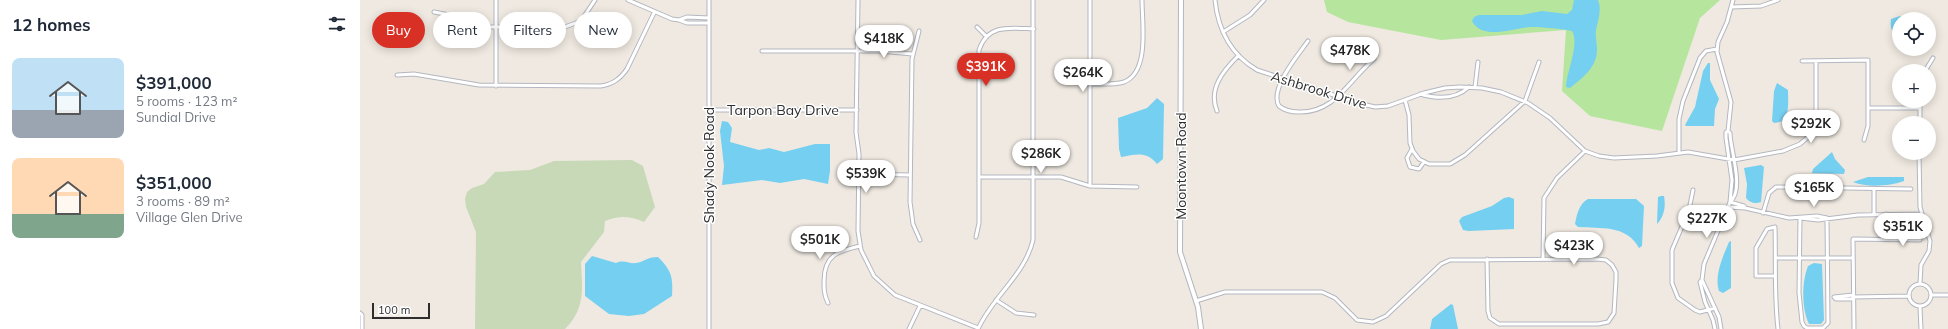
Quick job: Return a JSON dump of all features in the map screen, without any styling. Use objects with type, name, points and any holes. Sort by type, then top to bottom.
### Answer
[{"type":"street","points":[[496,0],[496,86]]},
{"type":"street","points":[[491,28],[571,26],[581,21],[595,0]]},
{"type":"street","points":[[628,0],[654,13],[687,23],[709,23]]},
{"type":"street","name":"Shady Nook Road","points":[[709,0],[709,329]]},
{"type":"street","points":[[858,0],[856,110],[859,174],[858,232],[860,246],[869,267],[880,282],[895,295],[978,329],[987,312],[1026,261],[1034,234],[1033,0]]},
{"type":"street","points":[[1090,0],[1090,186]]},
{"type":"street","points":[[1090,84],[1122,82],[1132,78],[1139,69],[1142,59],[1142,0]]},
{"type":"street","name":"Moontown Road","points":[[1181,0],[1180,252],[1196,301],[1201,329]]},
{"type":"street","name":"Ashbrook Drive","points":[[1215,0],[1216,13],[1228,44],[1238,56],[1256,70],[1339,95],[1358,103],[1375,106],[1388,106],[1420,94],[1445,88],[1475,87],[1501,92],[1525,102],[1550,118],[1585,151],[1599,156],[1614,158],[1657,156],[1679,152],[1696,152],[1728,160],[1734,160],[1793,148],[1807,138],[1813,129],[1816,119],[1816,61]]},
{"type":"street","points":[[1223,32],[1250,15],[1264,0]]},
{"type":"street","points":[[1730,202],[1732,180],[1728,160],[1726,132],[1728,131],[1730,102],[1718,63],[1717,50],[1718,42],[1733,0]]},
{"type":"street","points":[[1731,7],[1761,6],[1778,0]]},
{"type":"street","points":[[397,75],[414,74],[469,84],[496,86],[589,87],[610,84],[621,77],[627,69],[654,13]]},
{"type":"street","points":[[679,20],[687,17],[709,18]]},
{"type":"street","points":[[977,27],[986,36]]},
{"type":"street","points":[[976,237],[979,223],[978,55],[986,36],[1001,29],[1034,29]]},
{"type":"street","points":[[918,31],[912,54],[910,207],[913,224],[920,240]]},
{"type":"street","points":[[1308,41],[1283,79],[1276,99],[1279,106],[1288,111],[1304,112],[1320,110],[1328,106],[1374,59]]},
{"type":"street","points":[[1679,152],[1679,119],[1683,101],[1700,58],[1706,51],[1717,50]]},
{"type":"street","points":[[762,51],[858,51],[912,54]]},
{"type":"street","points":[[1217,111],[1214,102],[1216,88],[1223,72],[1238,56]]},
{"type":"street","points":[[1930,64],[1934,58]]},
{"type":"street","points":[[1802,61],[1868,60],[1868,126],[1864,140]]},
{"type":"street","points":[[1475,87],[1478,62]]},
{"type":"street","points":[[1405,100],[1409,115],[1410,143],[1412,149],[1424,162],[1433,165],[1445,165],[1459,160],[1525,102],[1539,62]]},
{"type":"street","points":[[1420,94],[1432,98],[1449,97],[1462,93],[1469,87]]},
{"type":"street","points":[[1868,108],[1892,108]]},
{"type":"street","points":[[1920,108],[1920,116]]},
{"type":"street","name":"Tarpon Bay Drive","points":[[710,110],[856,110]]},
{"type":"street","points":[[1715,329],[1701,290],[1700,282],[1702,280],[1704,264],[1730,202],[1733,199],[1736,186],[1734,160],[1730,133],[1728,131]]},
{"type":"street","points":[[1412,149],[1407,158],[1410,167],[1419,169],[1424,162]]},
{"type":"street","points":[[1543,259],[1544,198],[1557,178],[1585,151]]},
{"type":"street","points":[[1920,160],[1919,202],[1928,232],[1930,248],[1921,265],[1920,284]]},
{"type":"street","points":[[859,174],[910,175]]},
{"type":"street","points":[[978,177],[1066,177],[1090,186],[1137,187]]},
{"type":"street","points":[[1763,213],[1769,193],[1776,187],[1874,190],[1911,189]]},
{"type":"street","points":[[1693,190],[1689,210],[1672,250],[1672,283],[1676,294],[1688,305],[1700,312],[1715,308]]},
{"type":"street","points":[[1874,190],[1874,214]]},
{"type":"street","points":[[1730,202],[1744,206],[1745,208]]},
{"type":"street","points":[[1728,207],[1745,208],[1763,213],[1818,220],[1874,214],[1922,214]]},
{"type":"street","points":[[1886,214],[1886,239]]},
{"type":"street","points":[[1800,218],[1800,300],[1802,322],[1805,327],[1823,328],[1828,322],[1827,218]]},
{"type":"street","points":[[1775,276],[1756,276],[1756,248],[1767,229],[1775,228],[1776,258],[1775,302],[1778,329]]},
{"type":"street","points":[[1854,329],[1853,239],[1920,240]]},
{"type":"street","points":[[828,302],[824,294],[825,269],[827,262],[840,251],[860,246]]},
{"type":"street","points":[[1776,258],[1853,258]]},
{"type":"street","points":[[1196,301],[1226,292],[1322,292],[1335,298],[1357,320],[1374,322],[1386,316],[1445,262],[1450,260],[1487,259],[1601,259],[1609,262],[1614,269],[1616,276],[1615,311],[1611,319],[1598,324],[1504,325],[1494,321],[1489,314],[1487,304],[1487,259]]},
{"type":"street","points":[[1702,280],[1719,317],[1721,329]]},
{"type":"street","points":[[1908,296],[1912,304],[1920,306],[1929,302],[1931,295],[1928,288],[1920,284]]},
{"type":"street","points":[[1908,296],[1912,288],[1920,284]]},
{"type":"street","points":[[1931,295],[1948,295]]},
{"type":"street","points":[[1828,297],[1908,296]]},
{"type":"street","points":[[996,300],[1016,313],[1034,315]]},
{"type":"street","points":[[909,329],[920,306]]},
{"type":"street","points":[[1920,306],[1921,329]]},
{"type":"street","points":[[360,313],[362,329]]},
{"type":"green space","points":[[1324,0],[1720,0],[1700,18],[1662,131],[1590,116],[1562,91],[1566,30],[1441,40],[1348,22],[1327,12]]},
{"type":"green space","points":[[632,160],[643,166],[655,207],[644,222],[634,218],[625,217],[605,221],[604,232],[581,262],[582,290],[580,306],[572,321],[565,329],[475,329],[476,232],[466,207],[465,199],[467,192],[472,188],[484,184],[495,172],[530,170],[554,161]]},
{"type":"water","points":[[1574,0],[1598,0],[1600,11],[1596,30],[1597,49],[1595,62],[1588,72],[1570,88],[1566,87],[1574,51],[1574,37],[1572,31],[1531,27],[1491,32],[1483,31],[1472,21],[1474,17],[1479,15],[1522,15],[1542,11],[1567,14],[1572,10]]},
{"type":"water","points":[[1708,63],[1710,63],[1710,80],[1719,99],[1715,109],[1714,126],[1686,126],[1685,125],[1695,107],[1703,71]]},
{"type":"water","points":[[1777,83],[1788,90],[1788,106],[1786,116],[1783,120],[1774,123],[1772,121],[1774,91]]},
{"type":"water","points":[[1157,98],[1164,104],[1163,159],[1157,164],[1149,157],[1141,154],[1121,157],[1119,149],[1118,118],[1147,108]]},
{"type":"water","points":[[722,121],[728,122],[732,128],[730,142],[759,150],[769,148],[784,152],[815,144],[830,144],[830,171],[828,184],[804,179],[780,183],[762,180],[722,185],[724,166],[720,131]]},
{"type":"water","points":[[1832,152],[1835,159],[1845,170],[1844,174],[1812,173],[1813,169]]},
{"type":"water","points":[[1761,165],[1764,167],[1761,202],[1753,203],[1746,198],[1747,184],[1744,168]]},
{"type":"water","points":[[1868,177],[1904,177],[1904,181],[1879,186],[1853,182]]},
{"type":"water","points":[[1664,196],[1665,207],[1663,215],[1657,224],[1658,197]]},
{"type":"water","points":[[1509,197],[1514,199],[1514,229],[1463,230],[1459,221],[1462,217],[1492,206],[1504,198]]},
{"type":"water","points":[[1588,199],[1636,199],[1644,206],[1642,246],[1639,248],[1634,240],[1620,231],[1604,228],[1578,227],[1575,224],[1580,206]]},
{"type":"water","points":[[1731,241],[1731,288],[1723,293],[1719,291],[1718,273],[1724,253],[1729,242]]},
{"type":"water","points":[[592,256],[616,263],[621,261],[636,263],[658,257],[669,270],[671,275],[672,296],[644,314],[629,316],[609,314],[585,296],[585,264]]},
{"type":"water","points":[[1814,263],[1822,264],[1824,320],[1821,324],[1809,324],[1806,317],[1803,295],[1804,279],[1808,266]]},
{"type":"water","points":[[1451,304],[1453,305],[1458,329],[1430,329],[1432,319]]}]
